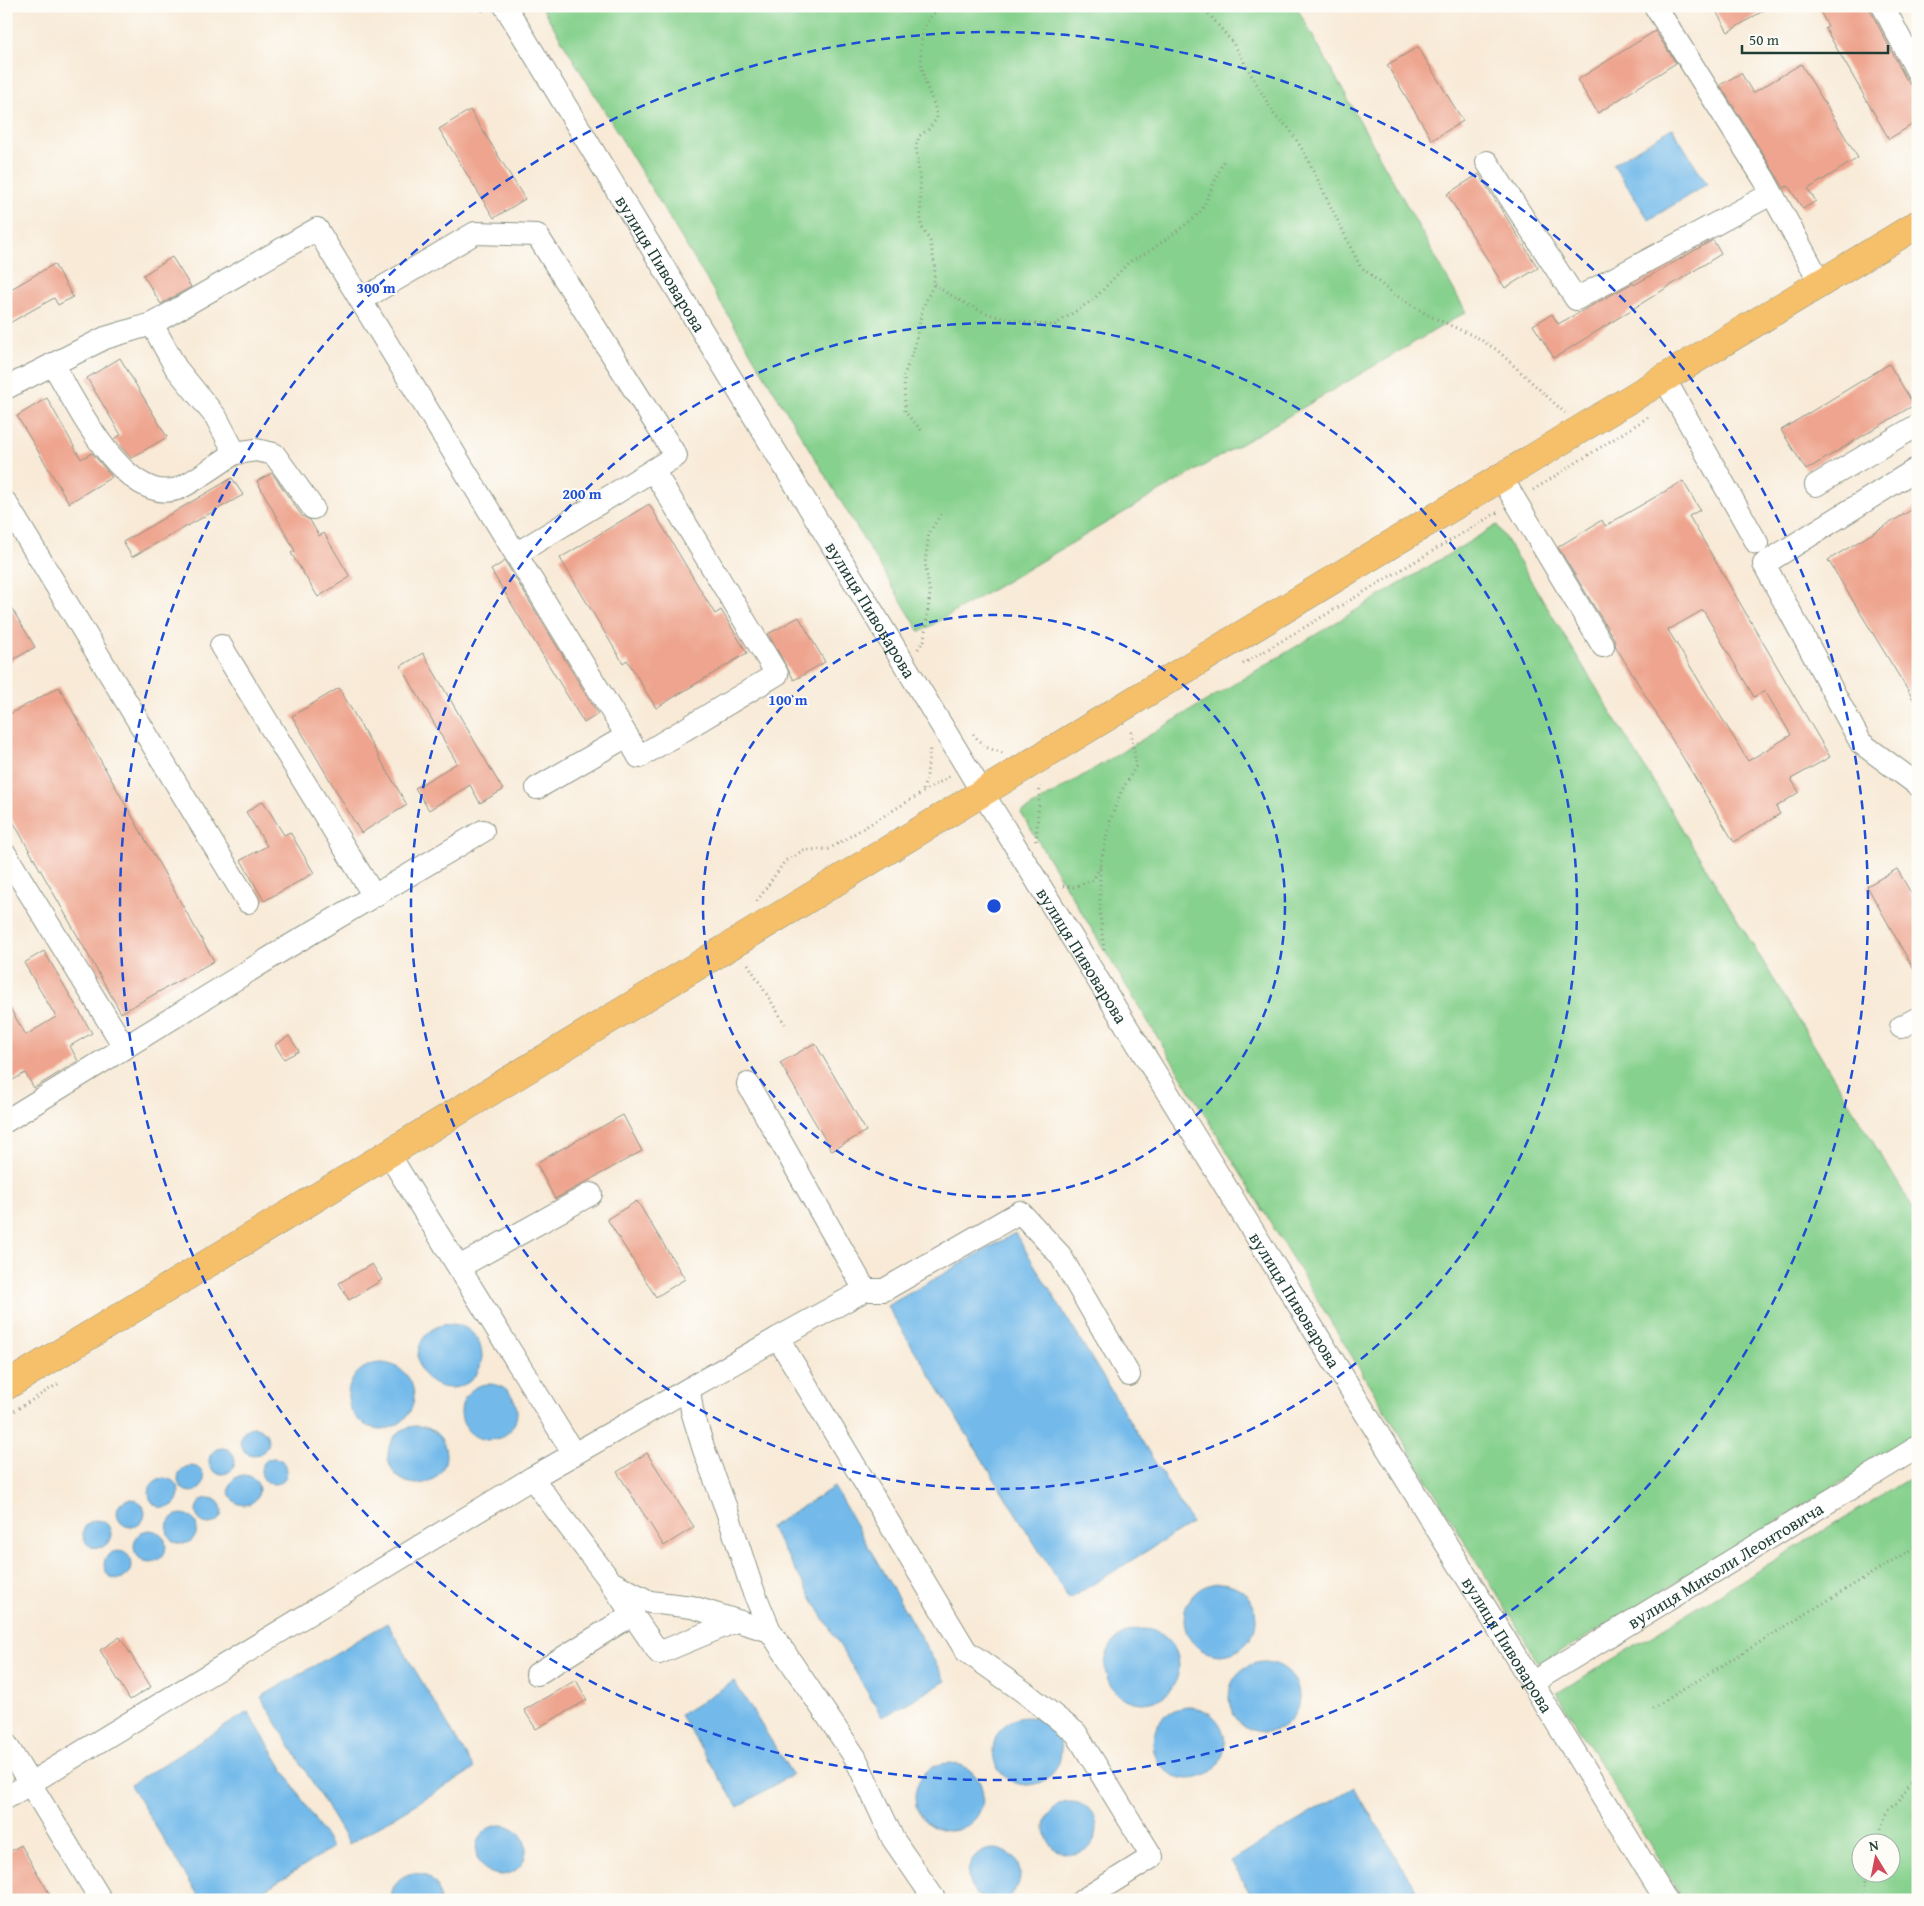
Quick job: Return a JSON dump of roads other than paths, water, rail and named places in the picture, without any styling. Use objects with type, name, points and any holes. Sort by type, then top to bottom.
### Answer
[{"type":"main road","points":[[6,1386],[1918,224]]},
{"type":"street","name":"вулиця Пивоварова","points":[[505,6],[982,792],[1666,1900]]},
{"type":"street","points":[[1655,6],[1764,179],[1821,284]]},
{"type":"street","points":[[1883,6],[1918,73]]},
{"type":"street","points":[[1487,162],[1576,299],[1771,194]]},
{"type":"street","points":[[6,388],[105,338],[152,324],[318,229],[639,757],[776,674],[653,470]]},
{"type":"street","points":[[361,300],[475,233],[537,235],[676,456],[516,554]]},
{"type":"street","points":[[152,324],[176,368],[216,417],[236,453]]},
{"type":"street","points":[[53,364],[87,421],[110,454],[129,476],[152,489],[176,489],[236,453],[256,450],[274,454],[313,508]]},
{"type":"street","points":[[1664,378],[1756,543]]},
{"type":"street","points":[[1816,485],[1918,425]]},
{"type":"street","points":[[1918,468],[1764,564],[1860,743],[1918,785]]},
{"type":"street","points":[[1501,477],[1603,646]]},
{"type":"street","points":[[6,503],[248,902]]},
{"type":"street","points":[[221,646],[374,896]]},
{"type":"street","points":[[537,788],[627,736]]},
{"type":"street","points":[[6,1121],[483,831]]},
{"type":"street","points":[[6,855],[125,1048]]},
{"type":"street","points":[[748,1084],[865,1290]]},
{"type":"street","points":[[388,1153],[574,1454]]},
{"type":"street","points":[[459,1267],[591,1194]]},
{"type":"street","points":[[6,1798],[532,1478],[865,1290],[884,1290],[1020,1212],[1060,1255],[1129,1375]]},
{"type":"street","points":[[778,1338],[966,1651],[1024,1692],[1076,1733],[1152,1857],[1083,1900]]},
{"type":"street","points":[[689,1389],[692,1411],[704,1450],[727,1511],[751,1585],[770,1631],[855,1757],[893,1839],[935,1900]]},
{"type":"street","name":"вулиця Миколи Леонтовича","points":[[1533,1682],[1918,1447]]},
{"type":"street","points":[[532,1478],[611,1582],[659,1653],[736,1621]]},
{"type":"street","points":[[611,1582],[650,1602],[692,1607],[770,1631]]},
{"type":"street","points":[[537,1674],[633,1614]]},
{"type":"street","points":[[6,1744],[101,1900]]},
{"type":"water","points":[[1672,128],[1707,184],[1649,220],[1613,164]]},
{"type":"water","points":[[1015,1233],[1192,1523],[1069,1599],[887,1306]]},
{"type":"water","points":[[450,1324],[468,1329],[473,1333],[477,1338],[482,1356],[477,1374],[473,1379],[468,1383],[450,1388],[432,1383],[427,1379],[423,1374],[418,1356],[423,1338],[427,1333],[432,1329]]},
{"type":"water","points":[[375,1363],[387,1363],[399,1368],[409,1378],[414,1390],[412,1409],[399,1424],[387,1429],[375,1429],[363,1424],[353,1414],[348,1402],[348,1390],[353,1378],[363,1368]]},
{"type":"water","points":[[489,1384],[504,1389],[512,1397],[517,1412],[512,1427],[504,1435],[489,1440],[474,1435],[466,1427],[461,1412],[466,1397],[474,1389]]},
{"type":"water","points":[[411,1426],[423,1426],[438,1434],[446,1449],[446,1461],[438,1476],[423,1484],[411,1484],[396,1476],[388,1461],[388,1449],[396,1434]]},
{"type":"water","points":[[254,1427],[264,1431],[268,1441],[264,1451],[254,1455],[244,1451],[240,1441],[244,1431]]},
{"type":"water","points":[[222,1448],[231,1452],[235,1461],[231,1470],[222,1474],[213,1470],[209,1461],[213,1452]]},
{"type":"water","points":[[274,1458],[283,1462],[287,1471],[283,1480],[274,1484],[265,1480],[261,1471],[265,1462]]},
{"type":"water","points":[[191,1466],[200,1470],[204,1479],[200,1488],[191,1492],[182,1488],[178,1479],[182,1470]]},
{"type":"water","points":[[244,1475],[250,1476],[258,1484],[258,1496],[250,1504],[244,1505],[238,1504],[230,1496],[229,1490],[230,1484],[238,1476]]},
{"type":"water","points":[[164,1478],[174,1483],[179,1493],[174,1503],[164,1508],[154,1503],[149,1493],[154,1483]]},
{"type":"water","points":[[834,1487],[946,1681],[882,1717],[770,1527]]},
{"type":"water","points":[[209,1498],[218,1502],[222,1511],[218,1520],[209,1524],[200,1520],[196,1511],[200,1502]]},
{"type":"water","points":[[131,1499],[141,1503],[145,1513],[141,1523],[131,1527],[121,1523],[117,1513],[121,1503]]},
{"type":"water","points":[[182,1514],[193,1518],[197,1529],[193,1540],[182,1544],[171,1540],[167,1529],[171,1518]]},
{"type":"water","points":[[97,1520],[107,1524],[111,1534],[107,1544],[97,1548],[87,1544],[83,1534],[87,1524]]},
{"type":"water","points":[[150,1530],[161,1535],[166,1546],[161,1557],[150,1562],[139,1557],[134,1546],[139,1535]]},
{"type":"water","points":[[118,1551],[128,1555],[132,1565],[128,1575],[118,1579],[108,1575],[104,1565],[108,1555]]},
{"type":"water","points":[[1220,1583],[1240,1589],[1250,1599],[1256,1619],[1250,1639],[1240,1649],[1220,1655],[1200,1649],[1190,1639],[1184,1619],[1190,1599],[1200,1589]]},
{"type":"water","points":[[387,1623],[474,1769],[349,1844],[261,1697]]},
{"type":"water","points":[[1142,1629],[1156,1632],[1168,1640],[1176,1652],[1179,1666],[1176,1680],[1168,1692],[1156,1700],[1142,1703],[1128,1700],[1116,1692],[1108,1680],[1105,1666],[1108,1652],[1116,1640],[1128,1632]]},
{"type":"water","points":[[1264,1662],[1277,1665],[1289,1672],[1296,1684],[1299,1697],[1296,1710],[1289,1722],[1277,1729],[1264,1732],[1251,1729],[1239,1722],[1232,1710],[1229,1697],[1232,1684],[1239,1672],[1251,1665]]},
{"type":"water","points":[[734,1681],[792,1774],[738,1807],[680,1715]]},
{"type":"water","points":[[1189,1707],[1203,1710],[1215,1717],[1222,1729],[1225,1743],[1222,1757],[1215,1769],[1203,1776],[1189,1779],[1175,1776],[1163,1769],[1156,1757],[1153,1743],[1156,1729],[1163,1717],[1175,1710]]},
{"type":"water","points":[[248,1712],[332,1848],[248,1900],[201,1900],[130,1785]]},
{"type":"water","points":[[1027,1717],[1040,1720],[1051,1727],[1058,1738],[1061,1751],[1058,1764],[1051,1775],[1040,1782],[1027,1785],[1014,1782],[1003,1775],[996,1764],[993,1751],[996,1738],[1003,1727],[1014,1720]]},
{"type":"water","points":[[949,1763],[962,1766],[973,1773],[980,1784],[983,1797],[980,1810],[973,1821],[962,1828],[949,1831],[936,1828],[925,1821],[918,1810],[915,1797],[918,1784],[925,1773],[936,1766]]},
{"type":"water","points":[[1354,1787],[1422,1900],[1254,1900],[1231,1861]]},
{"type":"water","points":[[1066,1802],[1076,1802],[1090,1809],[1097,1823],[1097,1833],[1090,1847],[1076,1854],[1066,1854],[1056,1850],[1049,1843],[1045,1833],[1045,1823],[1049,1813],[1056,1806]]},
{"type":"water","points":[[501,1825],[511,1827],[519,1832],[524,1840],[526,1850],[524,1860],[519,1868],[511,1873],[501,1875],[491,1873],[483,1868],[478,1860],[476,1850],[478,1840],[483,1832],[491,1827]]},
{"type":"water","points":[[994,1849],[1008,1853],[1016,1861],[1020,1875],[1016,1889],[1008,1897],[994,1901],[980,1897],[972,1889],[968,1875],[972,1861],[980,1853]]},
{"type":"water","points":[[413,1873],[424,1875],[436,1884],[440,1900],[391,1900],[392,1890],[397,1882],[404,1876]]}]
